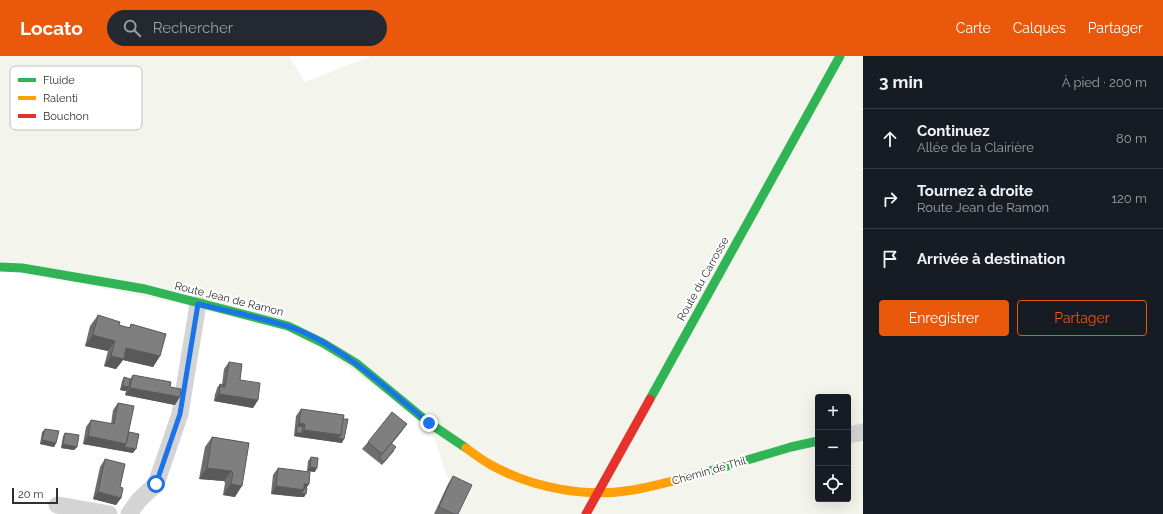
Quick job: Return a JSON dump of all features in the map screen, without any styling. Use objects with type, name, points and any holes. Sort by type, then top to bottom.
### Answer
[{"type":"street","name":"Route du Carrosse","points":[[586,514],[840,56]]},
{"type":"street","name":"Route Jean de Ramon","points":[[0,267],[22,268],[145,289],[198,304],[288,326],[356,363],[429,423],[465,448],[504,472],[550,487],[598,493]]},
{"type":"street","points":[[129,514],[139,500],[156,484],[180,414],[198,304]]},
{"type":"street","points":[[851,434],[863,432]]},
{"type":"street","name":"Chemin de Thil","points":[[598,493],[633,490],[664,484],[791,447],[815,442]]},
{"type":"street","points":[[57,504],[109,514]]},
{"type":"shaded area","points":[[0,56],[289,56],[305,82],[371,56],[863,56],[863,514],[460,514],[429,423],[288,326],[0,267]]},
{"type":"building","points":[[98,315],[120,322],[119,325],[130,328],[131,324],[166,334],[160,356],[126,348],[124,359],[111,356],[115,341],[93,335]]},
{"type":"building","points":[[229,362],[242,364],[240,380],[260,383],[258,400],[219,394],[220,386],[225,387]]},
{"type":"building","points":[[133,375],[171,382],[170,387],[181,389],[180,397],[130,388]]},
{"type":"building","points":[[124,377],[130,379],[129,387],[123,386]]},
{"type":"building","points":[[118,403],[134,406],[126,444],[88,436],[91,420],[114,424]]},
{"type":"building","points":[[301,409],[344,415],[341,435],[304,430],[305,424],[299,423]]},
{"type":"building","points":[[392,412],[407,424],[382,454],[368,442]]},
{"type":"building","points":[[343,419],[348,419],[344,439],[338,438],[341,435]]},
{"type":"building","points":[[297,426],[303,427],[302,433],[296,433]]},
{"type":"building","points":[[45,429],[59,431],[56,443],[42,440]]},
{"type":"building","points":[[129,432],[139,434],[136,449],[124,447]]},
{"type":"building","points":[[65,433],[79,435],[77,447],[63,444]]},
{"type":"building","points":[[212,437],[249,443],[242,486],[231,484],[233,473],[231,471],[207,468]]},
{"type":"building","points":[[391,443],[396,447],[384,462],[379,458]]},
{"type":"building","points":[[311,457],[318,458],[317,468],[310,467]]},
{"type":"building","points":[[105,459],[125,464],[120,487],[123,488],[121,498],[98,492]]},
{"type":"building","points":[[278,468],[310,472],[309,484],[304,484],[304,490],[276,486]]},
{"type":"building","points":[[453,476],[472,485],[458,514],[454,514],[439,507]]},
{"type":"building","points":[[304,488],[307,488],[306,494],[301,493]]},
{"type":"traffic: fast","points":[[650,399],[840,56]]},
{"type":"traffic: fast","points":[[0,267],[22,268],[145,289],[288,326],[323,343],[356,363],[429,423],[466,448]]},
{"type":"traffic: fast","points":[[690,477],[791,447],[815,442]]},
{"type":"traffic: slow","points":[[466,448],[491,465],[524,480],[578,492],[597,493],[633,490],[690,477]]},
{"type":"traffic: jam","points":[[586,514],[650,399]]},
{"type":"route","points":[[156,484],[180,414],[198,304],[288,326],[323,344],[356,363],[429,423]]}]
